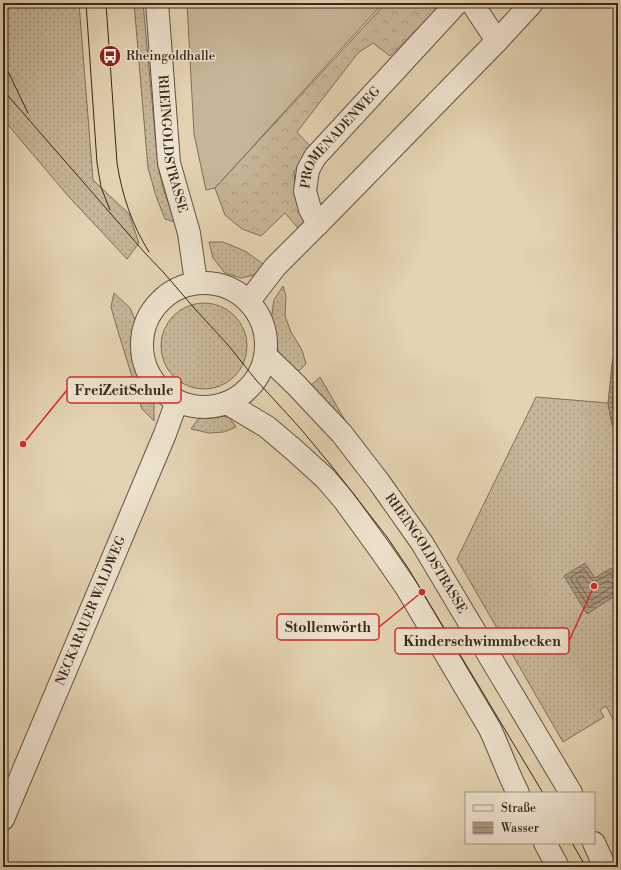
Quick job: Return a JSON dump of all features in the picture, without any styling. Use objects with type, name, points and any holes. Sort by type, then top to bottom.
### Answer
[{"type":"street","name":"RHEINGOLDSTRASSE","points":[[157,3],[169,163],[189,233],[196,282]]},
{"type":"street","name":"PROMENADENWEG","points":[[318,224],[310,209],[306,191],[308,170],[315,157],[457,3]]},
{"type":"street","points":[[472,3],[497,40]]},
{"type":"street","points":[[249,301],[275,267],[532,3]]},
{"type":"street","points":[[210,282],[224,285],[238,292],[249,301],[258,313],[264,326],[266,356],[256,380],[244,393],[227,403],[215,406],[190,406],[165,393],[154,382],[146,369],[142,354],[142,338],[145,323],[152,310],[167,294],[186,284],[210,282]]},
{"type":"street","name":"RHEINGOLDSTRASSE","points":[[266,356],[296,385],[342,434],[379,482],[422,543],[570,792]]},
{"type":"street","name":"NECKARAUER WALDWEG","points":[[3,819],[178,401]]},
{"type":"street","points":[[227,403],[272,431],[325,478],[344,500],[406,588],[490,729],[517,792]]},
{"type":"street","points":[[546,844],[558,867]]},
{"type":"street","points":[[594,844],[605,867]]},
{"type":"green space","points":[[3,3],[79,3],[93,180],[129,214],[139,243],[127,259],[69,197],[3,119]]},
{"type":"green space","points":[[134,3],[143,3],[158,167],[164,191],[175,222],[165,219],[156,196],[148,168]]},
{"type":"green space","points":[[187,3],[383,3],[215,188],[206,190],[194,134]]},
{"type":"green space","points":[[386,3],[444,3],[390,56],[373,43],[358,53],[297,132],[311,147],[294,172],[296,195],[306,220],[298,228],[285,213],[261,236],[242,229],[225,215],[215,188]]},
{"type":"green space","points":[[209,242],[223,242],[245,251],[263,264],[254,275],[241,278],[225,273],[213,258]]},
{"type":"green space","points":[[283,286],[286,296],[285,316],[291,332],[302,350],[306,364],[296,374],[282,360],[276,345],[271,320],[274,300]]},
{"type":"green space","points":[[114,293],[130,308],[136,322],[131,342],[134,360],[154,402],[154,421],[142,409],[111,307]]},
{"type":"green space","points":[[204,303],[220,306],[228,310],[240,322],[244,330],[247,346],[244,362],[240,370],[228,382],[220,386],[204,389],[188,386],[180,382],[168,370],[164,362],[161,346],[164,330],[168,322],[180,310],[188,306]]},
{"type":"green space","points":[[320,377],[350,429],[309,387]]},
{"type":"green space","points":[[536,397],[608,403],[612,424],[618,434],[618,726],[617,727],[606,706],[600,710],[604,717],[563,742],[457,559]]},
{"type":"green space","points":[[213,415],[229,417],[236,427],[224,432],[209,433],[191,429],[198,419]]},
{"type":"water","points":[[618,337],[618,434],[612,424],[608,403],[612,364]]},
{"type":"water","points":[[585,563],[595,578],[611,568],[618,579],[618,594],[587,614],[564,576]]},
{"type":"tram line","points":[[86,3],[97,163],[101,187],[110,210]]},
{"type":"tram line","points":[[106,3],[117,163],[128,209],[149,252]]},
{"type":"tram line","points":[[3,61],[28,113]]},
{"type":"tram line","points":[[3,90],[145,253],[229,346],[256,380],[300,428],[387,537],[408,568],[542,792]]},
{"type":"tram line","points":[[573,844],[586,867]]},
{"type":"place","name":"Rheingoldhalle","points":[[110,56]]},
{"type":"place","name":"FreiZeitSchule","points":[[23,444]]},
{"type":"place","name":"Kinderschwimmbecken","points":[[594,586]]},
{"type":"place","name":"Stollenwörth","points":[[422,592]]}]
